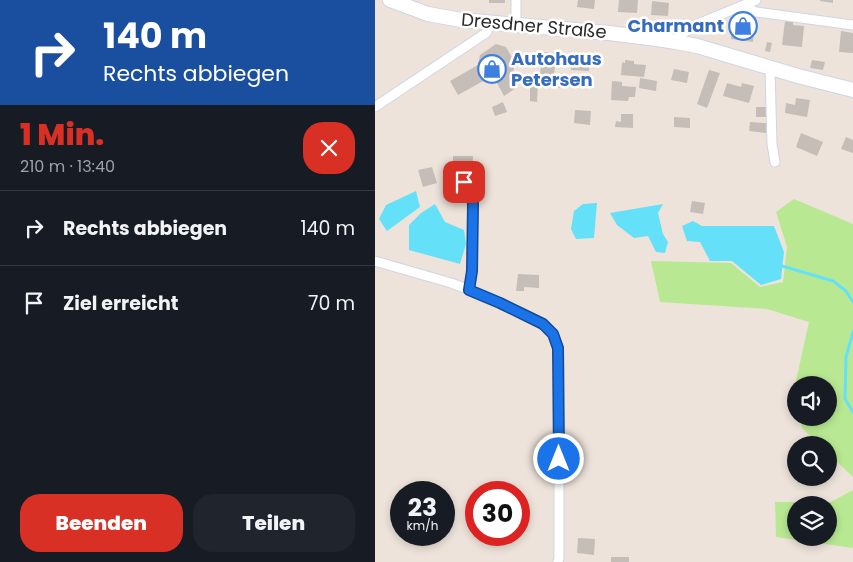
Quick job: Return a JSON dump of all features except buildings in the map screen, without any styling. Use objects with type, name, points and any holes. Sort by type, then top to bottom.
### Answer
[{"type":"main road","name":"Dresdner Straße","points":[[390,0],[437,16],[461,20],[639,36],[697,46],[770,69],[853,90]]},
{"type":"street","points":[[516,24],[517,0]]},
{"type":"street","points":[[676,42],[680,36],[693,26],[756,0]]},
{"type":"street","points":[[744,6],[756,12],[853,25]]},
{"type":"street","points":[[375,108],[486,33],[492,23]]},
{"type":"street","points":[[770,69],[772,144],[775,162]]},
{"type":"street","points":[[375,261],[469,290],[543,324],[553,334],[558,348],[560,561]]},
{"type":"lane","points":[[450,178],[464,182],[472,190],[472,271],[469,290]]},
{"type":"green space","points":[[794,199],[853,224],[853,477],[837,462],[837,436],[810,436],[802,428],[802,426],[837,426],[837,376],[797,376],[809,322],[767,309],[660,302],[651,261],[731,263],[760,287],[783,282],[787,247],[776,212]]},
{"type":"green space","points":[[853,490],[853,548],[837,546],[837,499]]},
{"type":"green space","points":[[775,502],[787,502],[787,539],[776,537]]},
{"type":"water","points":[[416,191],[420,207],[387,231],[379,219],[386,205]]},
{"type":"water","points":[[597,203],[594,238],[576,239],[571,229],[574,211],[583,204]]},
{"type":"water","points":[[435,204],[445,222],[464,230],[466,244],[460,264],[409,250],[409,225],[421,213]]},
{"type":"water","points":[[663,204],[658,213],[663,234],[668,242],[665,253],[656,252],[648,236],[634,238],[617,225],[610,213]]},
{"type":"water","points":[[693,221],[702,226],[774,226],[784,252],[781,279],[761,285],[732,261],[710,261],[700,242],[687,241],[682,226]]},
{"type":"waterway","points":[[782,266],[833,281],[846,291],[853,302]]},
{"type":"waterway","points":[[853,332],[846,357],[845,399],[853,412]]},
{"type":"place","name":"Charmant","points":[[743,26]]},
{"type":"place","name":"Autohaus Petersen","points":[[492,69]]},
{"type":"route","points":[[464,182],[472,190],[473,205],[472,271],[469,290],[543,324],[553,334],[558,348],[559,459]]}]
